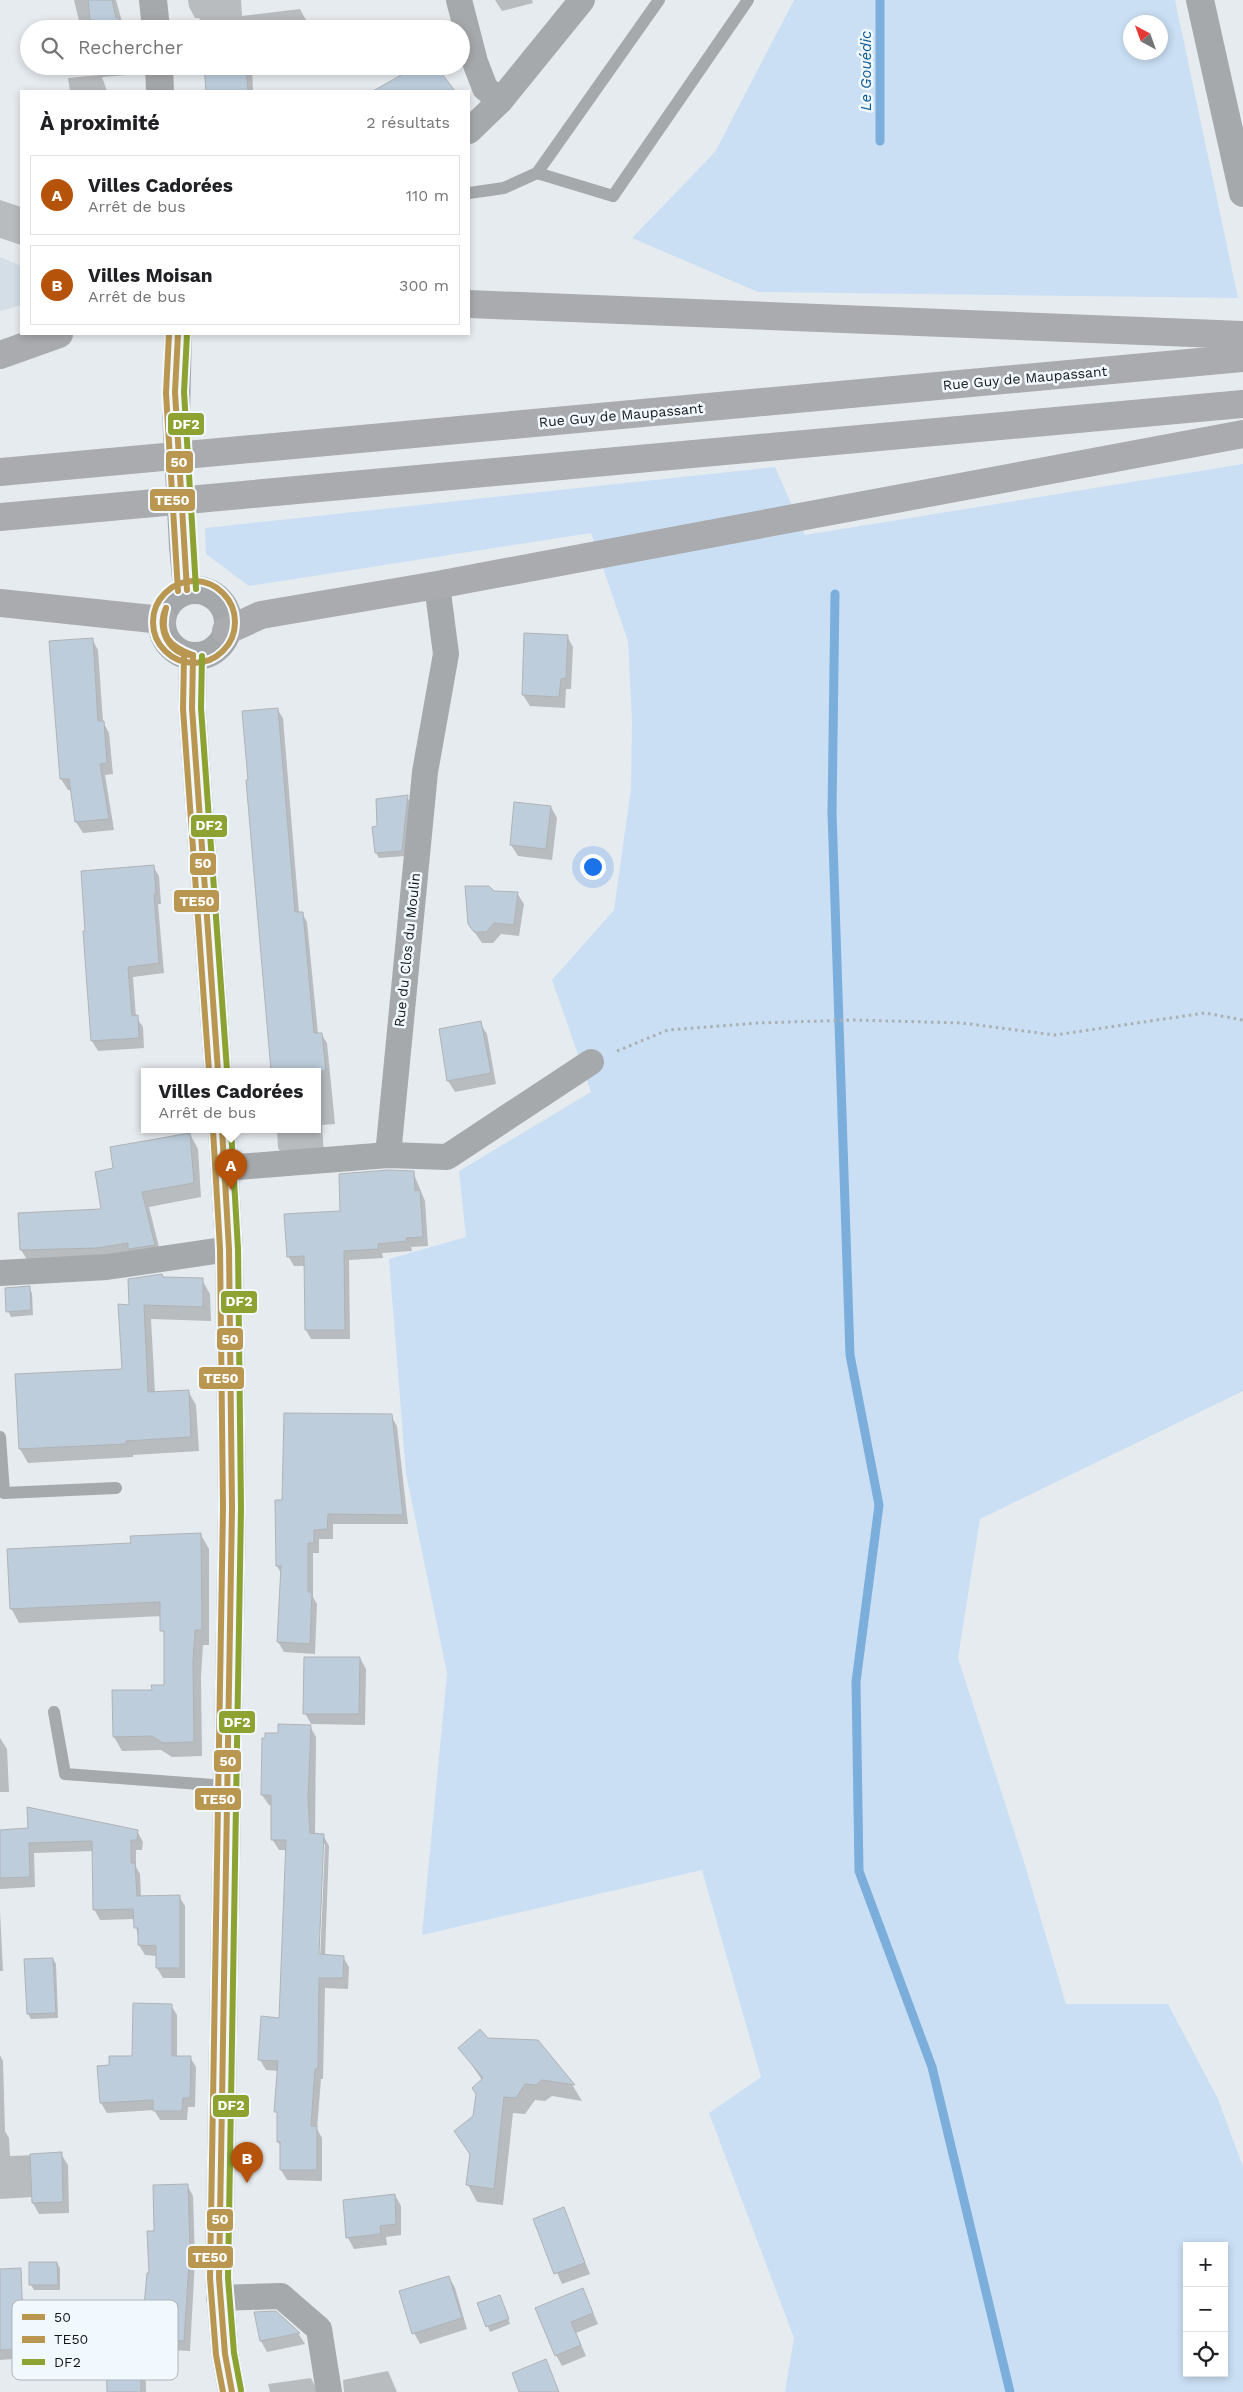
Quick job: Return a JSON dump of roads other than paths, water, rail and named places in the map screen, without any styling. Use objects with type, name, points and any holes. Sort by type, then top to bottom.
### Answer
[{"type":"main road","points":[[470,304],[1243,335]]},
{"type":"main road","points":[[0,355],[56,335]]},
{"type":"main road","points":[[179,335],[176,414],[187,590]]},
{"type":"main road","name":"Rue Guy de Maupassant","points":[[0,472],[1243,358]]},
{"type":"main road","points":[[0,517],[1243,404]]},
{"type":"main road","points":[[226,631],[261,616],[437,586],[1243,434]]},
{"type":"main road","points":[[187,590],[199,590],[209,593],[218,600],[228,620],[222,641],[214,649],[204,654],[193,656],[183,654],[167,640],[162,620],[170,601],[178,594],[187,590]]},
{"type":"main road","points":[[0,603],[162,620]]},
{"type":"main road","points":[[193,656],[192,708],[218,1068]]},
{"type":"main road","points":[[222,1133],[229,1249],[232,1508],[219,2298],[225,2354],[232,2392]]},
{"type":"street","points":[[153,0],[155,20]]},
{"type":"street","points":[[458,0],[464,20]]},
{"type":"street","points":[[470,130],[500,101],[582,0]]},
{"type":"street","points":[[1200,0],[1243,193]]},
{"type":"street","points":[[470,43],[485,88],[500,101]]},
{"type":"street","points":[[159,75],[160,90]]},
{"type":"street","name":"Rue du Clos du Moulin","points":[[388,1155],[425,772],[446,654],[437,586]]},
{"type":"street","points":[[225,1168],[388,1155],[447,1157],[591,1062]]},
{"type":"street","points":[[0,1273],[107,1267],[229,1249]]},
{"type":"street","points":[[219,2298],[281,2296],[319,2329],[329,2392]]},
{"type":"lane","points":[[470,192],[504,188],[537,173],[659,0]]},
{"type":"lane","points":[[537,173],[613,196],[748,0]]},
{"type":"lane","points":[[0,1437],[4,1493],[116,1488]]},
{"type":"lane","points":[[54,1712],[65,1774],[227,1786]]},
{"type":"waterway","name":"Le Gouédic","points":[[880,0],[880,141]]},
{"type":"waterway","points":[[835,594],[832,812],[850,1355],[879,1505],[856,1682],[859,1871],[932,2067],[1010,2392]]},
{"type":"place","name":"Villes Cadorées","points":[[231,1190]]},
{"type":"place","name":"Villes Moisan","points":[[247,2183]]}]
